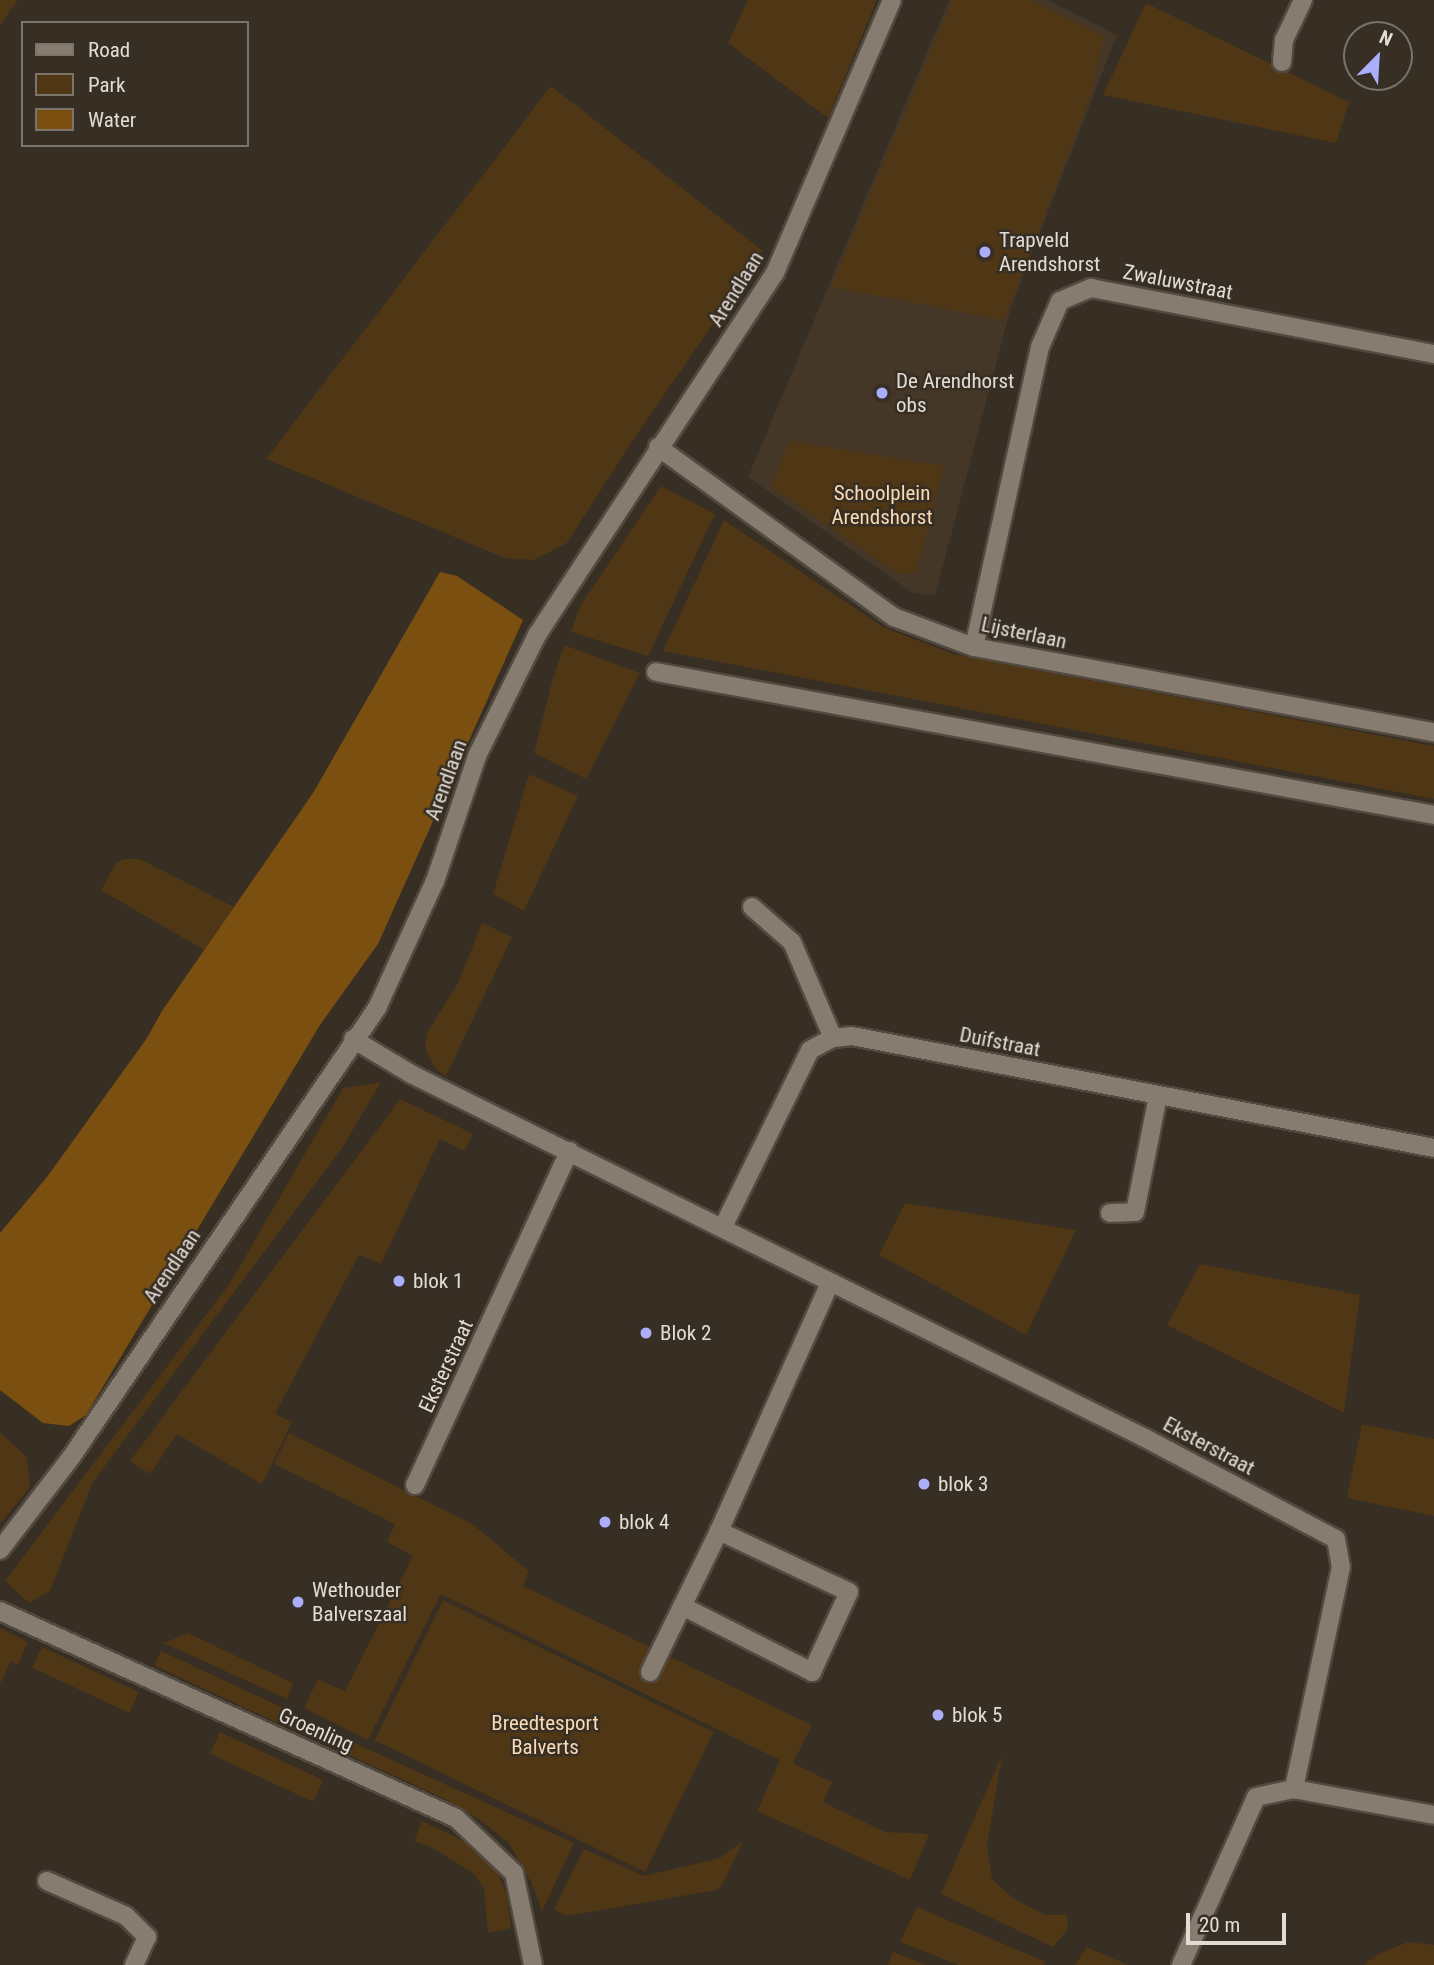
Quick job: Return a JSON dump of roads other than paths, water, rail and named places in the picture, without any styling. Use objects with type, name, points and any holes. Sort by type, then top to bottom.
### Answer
[{"type":"street","name":"Arendlaan","points":[[0,1550],[72,1456],[383,995],[435,881],[477,756],[537,635],[658,447],[775,273],[892,0]]},
{"type":"street","points":[[1282,62],[1284,40],[1303,0]]},
{"type":"street","name":"Zwaluwstraat","points":[[974,647],[1040,347],[1060,301],[1091,288],[1434,354]]},
{"type":"street","name":"Lijsterlaan","points":[[658,447],[894,617],[974,647],[1434,732]]},
{"type":"street","points":[[656,672],[1434,815]]},
{"type":"street","points":[[723,1227],[810,1050],[833,1038],[792,942],[751,908]]},
{"type":"street","name":"Duifstraat","points":[[833,1038],[852,1036],[1434,1147]]},
{"type":"street","name":"Eksterstraat","points":[[353,1039],[411,1074],[1143,1437],[1336,1539],[1341,1567],[1294,1789]]},
{"type":"street","points":[[1110,1213],[1135,1212],[1158,1096]]},
{"type":"street","name":"Eksterstraat","points":[[415,1485],[569,1151]]},
{"type":"street","points":[[650,1672],[719,1531],[830,1283]]},
{"type":"street","points":[[681,1606],[812,1672],[849,1592],[719,1531]]},
{"type":"street","name":"Groenling","points":[[0,1611],[456,1818],[514,1873],[533,1965]]},
{"type":"street","points":[[1181,1965],[1256,1797],[1294,1789],[1434,1815]]},
{"type":"street","points":[[47,1881],[126,1916],[147,1937],[134,1965]]},
{"type":"water","points":[[440,572],[457,576],[523,620],[378,944],[320,1025],[86,1415],[69,1426],[43,1423],[0,1390],[0,1233],[47,1177],[147,1038],[162,1011],[313,793]]},
{"type":"place","name":"Trapveld Arendshorst","points":[[985,252]]},
{"type":"place","name":"De Arendhorst obs","points":[[882,393]]},
{"type":"place","name":"blok 1","points":[[399,1281]]},
{"type":"place","name":"Blok 2","points":[[646,1333]]},
{"type":"place","name":"blok 3","points":[[924,1484]]},
{"type":"place","name":"blok 4","points":[[605,1522]]},
{"type":"place","name":"Wethouder Balverszaal","points":[[298,1602]]},
{"type":"place","name":"blok 5","points":[[938,1715]]},
{"type":"park label","name":"Schoolplein Arendshorst","points":[[882,505]]},
{"type":"park label","name":"Breedtesport Balverts","points":[[545,1735]]}]
